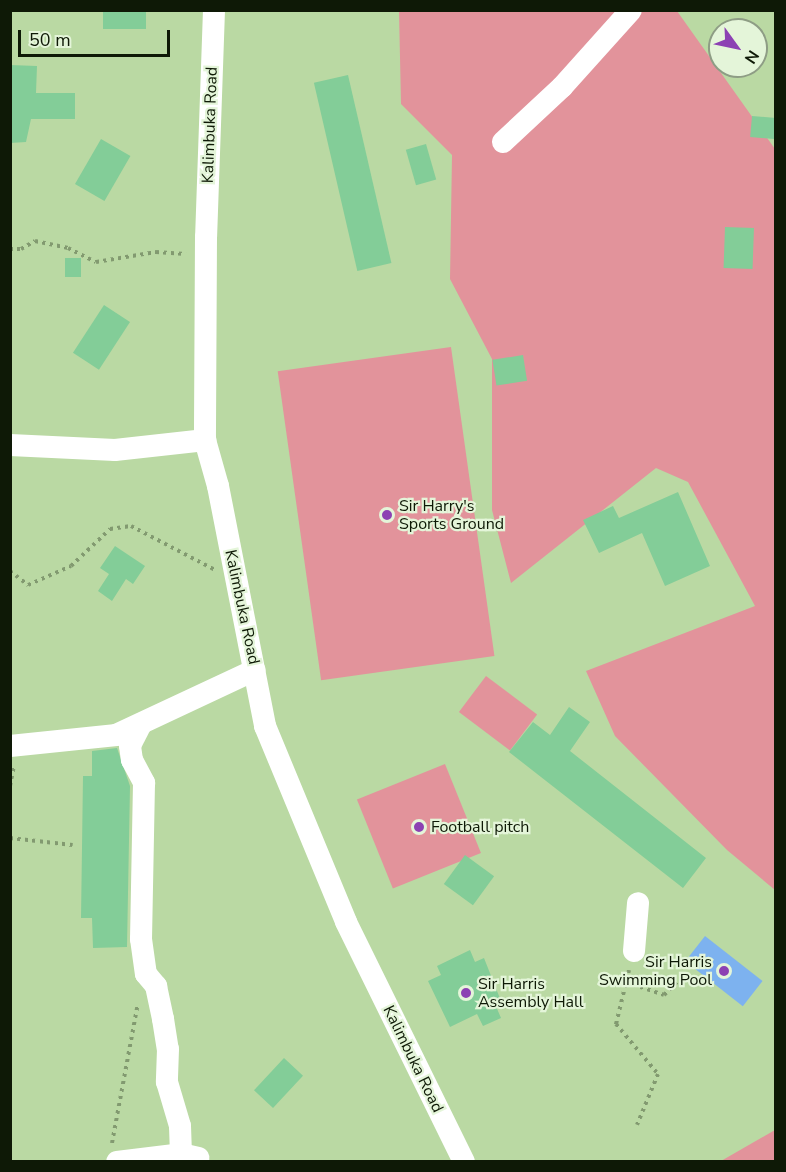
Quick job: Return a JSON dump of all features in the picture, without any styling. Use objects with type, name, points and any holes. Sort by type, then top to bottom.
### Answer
[{"type":"street","name":"Kalimbuka Road","points":[[214,10],[205,440],[218,486],[265,726],[345,922],[464,1161]]},
{"type":"street","points":[[503,142],[561,87],[631,10]]},
{"type":"street","points":[[12,451],[115,450],[205,440]]},
{"type":"street","points":[[10,746],[100,739],[140,726],[255,670]]},
{"type":"street","points":[[114,1156],[190,1156],[167,1082],[168,1049],[164,1019],[156,986],[146,974],[141,939],[144,783],[132,760],[130,746],[140,726]]},
{"type":"street","points":[[634,951],[638,903]]},
{"type":"path","points":[[10,249],[21,249],[35,241],[68,248],[96,262],[156,252],[208,255]]},
{"type":"path","points":[[10,571],[28,585],[71,566],[111,529],[131,526],[220,573],[238,593]]},
{"type":"path","points":[[10,838],[74,845]]},
{"type":"path","points":[[634,951],[616,1024],[657,1074],[637,1125]]},
{"type":"path","points":[[114,1156],[132,1023],[146,974]]},
{"type":"path","points":[[626,982],[664,995],[679,980]]},
{"type":"shaded area","points":[[399,11],[677,11],[708,55],[708,78],[725,78],[775,149],[775,890],[727,850],[615,736],[586,671],[755,606],[688,482],[656,468],[511,583],[492,510],[492,359],[450,279],[452,155],[401,104]]},
{"type":"shaded area","name":"Sir Harry's Sports Ground","points":[[451,347],[494,656],[321,680],[278,371]]},
{"type":"shaded area","points":[[486,676],[537,715],[510,750],[459,712]]},
{"type":"shaded area","name":"Football pitch","points":[[445,764],[481,853],[393,889],[357,800]]},
{"type":"shaded area","points":[[775,1130],[775,1161],[721,1161]]},
{"type":"water","name":"Sir Harris Swimming Pool","points":[[705,936],[763,981],[743,1006],[685,961]]},
{"type":"building","points":[[103,10],[146,10],[146,29],[103,29]]},
{"type":"building","points":[[10,65],[37,66],[36,93],[75,93],[75,119],[31,119],[26,142],[10,143]]},
{"type":"building","points":[[348,75],[391,263],[357,271],[314,83]]},
{"type":"building","points":[[752,116],[776,118],[774,139],[750,137]]},
{"type":"building","points":[[101,139],[130,156],[104,201],[75,184]]},
{"type":"building","points":[[426,144],[436,180],[416,185],[406,150]]},
{"type":"building","points":[[725,227],[754,228],[753,269],[724,268]]},
{"type":"building","points":[[65,258],[81,258],[81,277],[65,277]]},
{"type":"building","points":[[104,305],[130,322],[99,370],[73,353]]},
{"type":"building","points":[[523,355],[527,381],[496,386],[492,360]]},
{"type":"building","points":[[678,492],[710,566],[665,586],[642,533],[599,553],[583,520],[613,506],[619,518]]},
{"type":"building","points":[[115,546],[145,566],[133,584],[126,579],[112,601],[98,591],[109,574],[100,568]]},
{"type":"building","points":[[569,707],[590,722],[570,751],[706,858],[683,888],[509,752],[533,722],[550,735]]},
{"type":"building","points":[[117,748],[130,786],[127,947],[93,948],[92,918],[81,918],[83,776],[92,776],[92,751]]},
{"type":"building","points":[[465,855],[494,876],[473,905],[444,884]]},
{"type":"building","name":"Sir Harris Assembly Hall","points":[[470,950],[475,962],[484,958],[501,1001],[495,1004],[501,1018],[483,1026],[477,1014],[450,1027],[428,981],[441,975],[437,966]]},
{"type":"building","points":[[284,1058],[303,1076],[273,1108],[254,1090]]},
{"type":"place","name":"Sir Harry's Sports Ground","points":[[387,515]]},
{"type":"place","name":"Football pitch","points":[[419,827]]},
{"type":"place","name":"Sir Harris Swimming Pool","points":[[724,971]]},
{"type":"place","name":"Sir Harris Assembly Hall","points":[[466,993]]}]
